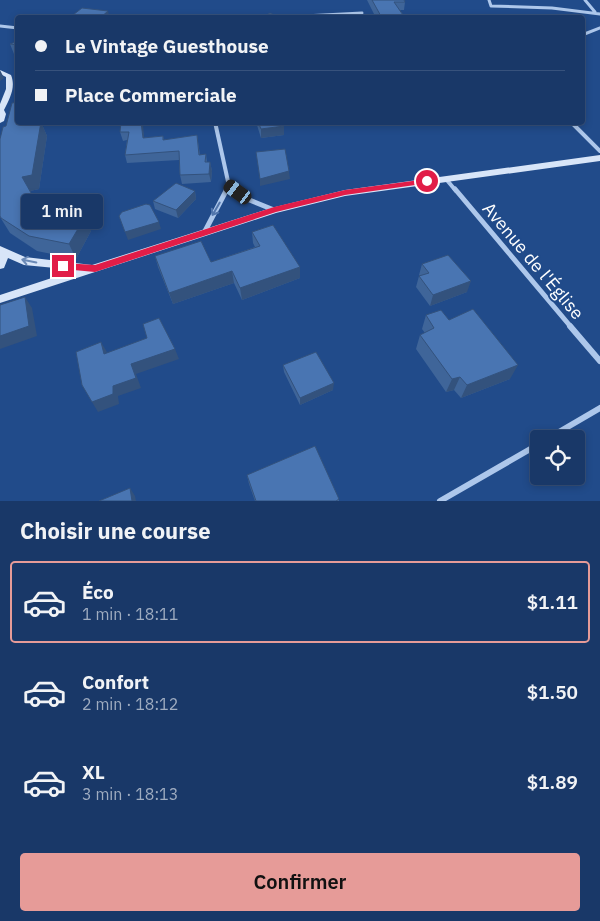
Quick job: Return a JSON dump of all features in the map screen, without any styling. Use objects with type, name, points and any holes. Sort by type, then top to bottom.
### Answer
[{"type":"street","points":[[489,0],[491,6],[552,8],[600,14]]},
{"type":"street","points":[[585,0],[594,12]]},
{"type":"street","points":[[338,15],[362,14]]},
{"type":"street","points":[[0,26],[15,28]]},
{"type":"street","points":[[585,34],[600,28]]},
{"type":"street","points":[[0,72],[9,76],[11,83],[10,90],[0,109],[0,121]]},
{"type":"street","points":[[204,233],[229,186],[217,125]]},
{"type":"street","points":[[574,125],[600,151]]},
{"type":"street","points":[[0,299],[274,210],[358,190],[600,158]]},
{"type":"street","name":"Avenue de l'Église","points":[[446,178],[600,361]]},
{"type":"street","points":[[229,186],[247,199],[274,210]]},
{"type":"street","points":[[0,265],[2,252],[24,261],[47,265],[95,268]]},
{"type":"street","points":[[562,430],[600,408]]},
{"type":"street","points":[[440,501],[530,449]]},
{"type":"building","points":[[372,0],[404,0],[405,2],[394,2],[403,15],[380,15]]},
{"type":"building","points":[[82,8],[108,11],[103,15],[73,15]]},
{"type":"building","points":[[15,102],[15,125],[40,125],[32,175],[22,177],[35,200],[46,207],[70,215],[85,217],[69,244],[29,236],[0,216],[0,139],[3,127],[6,126],[12,103]]},
{"type":"building","points":[[121,125],[141,125],[143,138],[163,136],[163,140],[197,135],[199,155],[206,154],[205,162],[210,162],[209,174],[180,175],[179,151],[125,155],[129,132],[120,132]]},
{"type":"building","points":[[259,125],[284,126],[261,129]]},
{"type":"building","points":[[285,149],[289,171],[260,179],[256,152]]},
{"type":"building","points":[[176,183],[195,191],[176,210],[153,201]]},
{"type":"building","points":[[146,204],[150,205],[159,222],[125,232],[119,216],[122,212]]},
{"type":"building","points":[[273,225],[300,267],[240,288],[232,271],[169,293],[155,256],[201,241],[211,262],[260,246],[252,232]]},
{"type":"building","points":[[448,255],[471,281],[433,295],[419,276],[429,273],[422,264]]},
{"type":"building","points":[[25,297],[29,326],[0,336],[0,305]]},
{"type":"building","points":[[473,309],[518,365],[467,385],[460,377],[452,379],[420,335],[434,328],[426,315],[441,310],[449,320]]},
{"type":"building","points":[[159,318],[175,349],[131,364],[136,378],[113,386],[113,394],[92,402],[82,385],[76,352],[101,342],[104,354],[147,338],[143,324]]},
{"type":"building","points":[[316,352],[334,383],[300,398],[283,365]]},
{"type":"building","points":[[315,446],[339,499],[336,501],[256,501],[247,475]]},
{"type":"building","points":[[130,488],[132,501],[99,501]]},
{"type":"route","points":[[63,266],[95,268],[274,210],[345,192],[427,181]]}]
